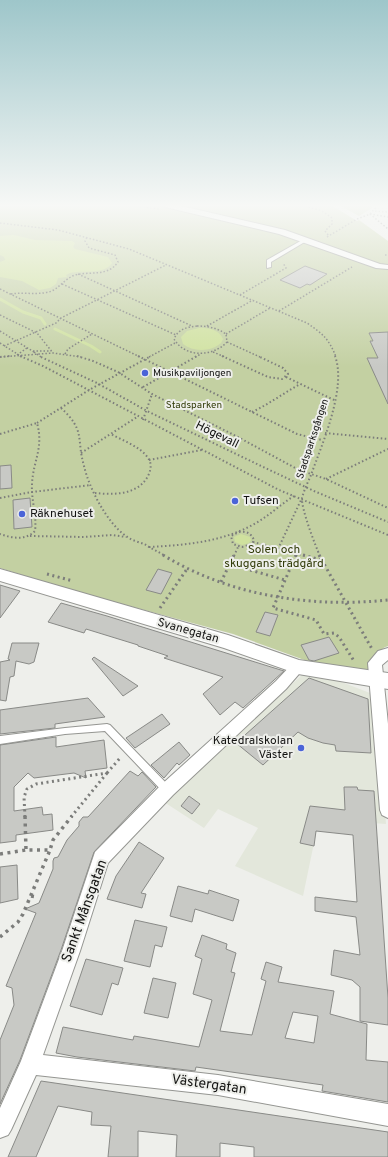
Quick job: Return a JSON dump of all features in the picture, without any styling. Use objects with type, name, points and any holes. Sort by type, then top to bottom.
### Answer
[{"type":"street","points":[[359,259],[388,268]]},
{"type":"street","name":"Svanegatan","points":[[0,575],[228,642],[298,667],[380,674]]},
{"type":"street","points":[[388,654],[383,655],[380,674],[388,810]]},
{"type":"street","name":"Sankt Månsgatan","points":[[0,1127],[4,1123],[30,1064],[71,951],[101,858],[167,790],[281,685],[298,667]]},
{"type":"street","name":"Västergatan","points":[[30,1064],[218,1085],[388,1115]]},
{"type":"lane","points":[[269,267],[269,261],[273,259]]},
{"type":"lane","points":[[0,740],[104,726],[108,727],[167,790]]},
{"type":"path","points":[[11,294],[20,292],[51,292],[59,288],[66,279],[78,274],[106,271],[116,266],[117,259]]},
{"type":"path","name":"Stadsparksgången","points":[[154,259],[253,300],[314,328],[331,344],[337,361],[337,388],[331,417],[302,499],[278,549]]},
{"type":"path","points":[[4,346],[15,340],[37,333],[56,324],[61,318],[167,264]]},
{"type":"path","points":[[278,311],[358,264]]},
{"type":"path","points":[[78,274],[192,326]]},
{"type":"path","points":[[62,284],[176,335]]},
{"type":"path","points":[[0,289],[297,434],[322,440]]},
{"type":"path","points":[[207,326],[253,300]]},
{"type":"path","points":[[226,334],[271,308]]},
{"type":"path","points":[[0,315],[37,333],[52,352]]},
{"type":"path","points":[[192,326],[207,326],[218,329],[226,334],[227,342],[222,348],[213,352],[202,353],[183,349],[174,339],[179,331],[192,326]]},
{"type":"path","name":"Högevall","points":[[0,331],[41,357],[100,384],[147,411],[306,487],[388,522]]},
{"type":"path","points":[[65,355],[68,349],[81,342],[92,333]]},
{"type":"path","points":[[227,342],[283,368],[288,374],[286,377]]},
{"type":"path","points":[[0,343],[18,355],[294,496],[388,535]]},
{"type":"path","points":[[0,434],[37,423],[89,390],[176,343]]},
{"type":"path","points":[[18,355],[27,348]]},
{"type":"path","points":[[33,352],[52,352],[65,355],[93,362],[121,373],[143,386],[152,394],[311,475],[326,479],[388,508]]},
{"type":"path","points":[[0,357],[52,352]]},
{"type":"path","points":[[213,352],[268,377],[276,379],[286,377],[334,400]]},
{"type":"path","points":[[143,386],[202,353]]},
{"type":"path","points":[[252,412],[272,402],[279,396],[300,384]]},
{"type":"path","points":[[143,420],[152,394]]},
{"type":"path","points":[[61,408],[69,415],[76,425],[80,439],[84,468],[95,493],[107,514],[126,537]]},
{"type":"path","points":[[81,453],[138,417]]},
{"type":"path","points":[[29,536],[35,531],[37,524],[32,492],[33,472],[41,446],[37,423]]},
{"type":"path","points":[[325,433],[388,439]]},
{"type":"path","points":[[95,493],[119,494],[138,486],[149,476],[149,460],[136,448],[111,434]]},
{"type":"path","points":[[326,479],[388,449]]},
{"type":"path","points":[[149,460],[202,450]]},
{"type":"path","points":[[0,498],[32,492],[91,485]]},
{"type":"path","points":[[253,542],[249,546],[238,547],[231,541],[231,536],[270,514],[294,496]]},
{"type":"path","points":[[302,499],[310,532],[321,560],[370,645],[380,674]]},
{"type":"path","points":[[149,547],[198,542],[242,531],[249,533],[253,537],[253,542]]},
{"type":"path","points":[[0,534],[11,538],[29,536],[84,538],[112,535],[126,537],[149,547],[187,569],[221,582],[278,596],[320,602],[366,603],[388,600]]},
{"type":"path","points":[[253,542],[321,560]]},
{"type":"path","points":[[221,582],[238,547]]},
{"type":"path","points":[[297,554],[273,608],[316,620],[324,634],[334,633],[339,636],[356,665]]},
{"type":"path","points":[[230,564],[285,580]]},
{"type":"path","points":[[150,620],[169,597],[187,569]]},
{"type":"path","points":[[0,937],[18,922],[32,896],[53,840],[128,749]]},
{"type":"path","points":[[26,850],[24,797],[27,789],[36,784],[107,773]]},
{"type":"path","points":[[0,854],[26,850],[50,850]]},
{"type":"path","points":[[32,896],[37,897]]},
{"type":"shaded area","points":[[109,259],[112,263],[109,267],[99,271],[70,273],[66,275],[67,277],[58,278],[56,284],[50,288],[39,290],[22,281],[0,277],[0,262],[5,260]]},
{"type":"shaded area","points":[[199,328],[209,329],[219,333],[223,339],[221,343],[212,348],[202,350],[187,347],[183,344],[181,337],[187,331]]},
{"type":"shaded area","points":[[241,534],[250,537],[251,540],[249,543],[242,545],[235,542],[234,537]]},
{"type":"shaded area","name":"Katedralskolan Väster","points":[[316,672],[375,695],[386,824],[319,819],[303,896],[235,866],[258,828],[218,809],[204,828],[164,802],[304,673]]},
{"type":"green space","name":"Stadsparken","points":[[0,259],[388,259],[388,646],[379,653],[371,672],[310,662],[233,634],[63,588],[0,568]]},
{"type":"building","points":[[305,266],[327,274],[310,285],[307,284],[300,288],[280,280]]},
{"type":"building","points":[[388,332],[388,404],[367,358],[378,358],[370,341],[373,341],[369,333]]},
{"type":"building","points":[[11,465],[12,488],[0,489],[0,466]]},
{"type":"building","name":"Räknehuset","points":[[30,498],[32,527],[14,529],[13,500]]},
{"type":"building","points":[[158,569],[172,573],[161,594],[146,590]]},
{"type":"building","points":[[0,585],[20,591],[0,618]]},
{"type":"building","points":[[61,603],[284,671],[243,708],[235,702],[220,715],[203,694],[223,677],[164,658],[168,656],[138,645],[86,629],[84,633],[48,622]]},
{"type":"building","points":[[265,612],[278,615],[270,636],[256,632]]},
{"type":"building","points":[[329,637],[339,653],[314,661],[309,660],[301,645]]},
{"type":"building","points":[[12,643],[39,643],[34,662],[29,664],[16,661],[14,676],[10,677],[6,701],[0,700],[0,662],[10,660],[8,659]]},
{"type":"building","points":[[94,657],[138,686],[123,696],[92,659]]},
{"type":"building","points":[[309,678],[368,699],[371,753],[336,751],[335,745],[308,738],[298,732],[263,765],[236,743]]},
{"type":"building","points":[[88,698],[105,717],[55,724],[55,728],[0,734],[0,710]]},
{"type":"building","points":[[162,714],[170,724],[135,748],[126,738]]},
{"type":"building","points":[[56,737],[56,747],[104,740],[107,768],[85,771],[86,778],[74,773],[34,778],[28,773],[14,787],[14,811],[42,807],[43,815],[52,814],[53,830],[16,835],[16,841],[0,843],[0,745]]},
{"type":"building","points":[[179,742],[190,755],[179,765],[177,763],[164,778],[151,765]]},
{"type":"building","points":[[130,771],[138,776],[142,772],[156,787],[94,852],[61,950],[20,1060],[0,1104],[0,1040],[14,1005],[12,988],[6,986],[36,913],[25,909],[39,903],[53,869],[54,858],[58,857],[67,840],[79,826],[79,822],[83,817],[88,817]]},
{"type":"building","points":[[344,787],[357,787],[358,790],[374,791],[388,998],[388,1025],[360,1021],[360,987],[352,980],[331,975],[334,950],[360,955],[356,917],[315,911],[315,897],[357,902],[353,835],[316,831],[314,846],[300,843],[310,806],[345,810]]},
{"type":"building","points":[[189,796],[200,804],[192,814],[181,806]]},
{"type":"building","points":[[139,842],[164,858],[141,893],[146,894],[142,908],[107,899],[116,876]]},
{"type":"building","points":[[17,865],[18,899],[0,903],[0,867]]},
{"type":"building","points":[[178,886],[208,894],[209,890],[239,900],[233,921],[195,909],[192,922],[170,916]]},
{"type":"building","points":[[135,920],[167,927],[162,947],[155,945],[150,967],[124,961]]},
{"type":"building","points":[[202,935],[227,944],[226,949],[236,953],[231,972],[235,973],[220,1031],[252,1035],[266,981],[261,979],[266,962],[282,967],[278,982],[334,991],[330,1014],[367,1024],[366,1060],[388,1062],[388,1102],[322,1091],[323,1085],[196,1067],[195,1071],[77,1057],[56,1053],[63,1027],[133,1040],[134,1036],[199,1047],[212,1000],[193,994],[202,959],[195,956]],"holes":[[[293,1012],[318,1016],[314,1043],[285,1038]]]},
{"type":"building","points":[[86,959],[123,968],[118,985],[112,983],[102,1015],[70,1006]]},
{"type":"building","points":[[153,978],[176,983],[168,1018],[144,1013]]},
{"type":"building","points":[[41,1081],[388,1132],[388,1157],[254,1157],[254,1147],[220,1143],[220,1157],[176,1157],[177,1135],[138,1131],[138,1157],[108,1157],[111,1126],[91,1125],[92,1112],[58,1106],[36,1157],[8,1157]]},
{"type":"waterway","points":[[0,299],[23,312],[41,318],[45,324]]},
{"type":"waterway","points":[[55,329],[91,346],[100,352]]},
{"type":"place","name":"Musikpaviljongen","points":[[145,373]]},
{"type":"place","name":"Tufsen","points":[[235,501]]},
{"type":"place","name":"Räknehuset","points":[[22,514]]},
{"type":"place","name":"Katedralskolan Väster","points":[[301,748]]},
{"type":"park label","name":"Solen och skuggans trädgård","points":[[274,557]]}]
